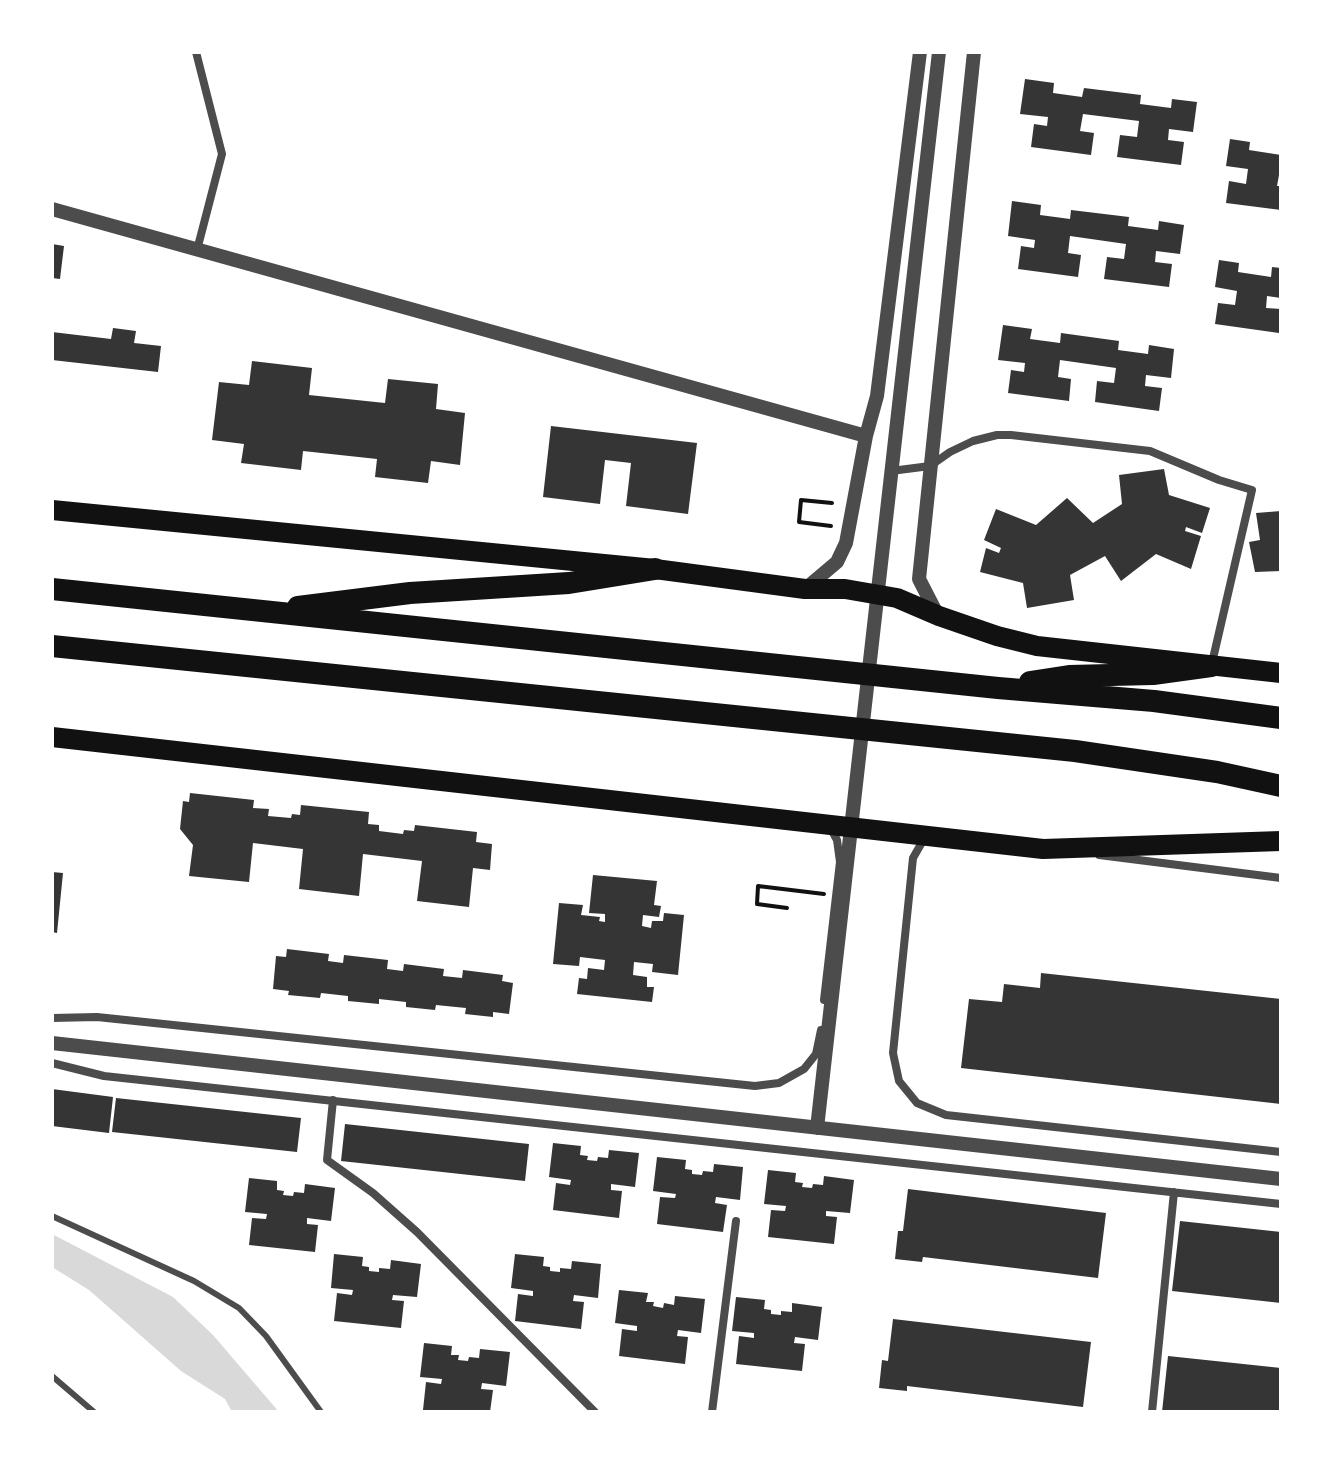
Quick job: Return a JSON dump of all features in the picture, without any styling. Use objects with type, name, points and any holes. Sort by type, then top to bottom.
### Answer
[{"type":"highway","points":[[268,611],[410,593],[569,583],[655,569]]},
{"type":"highway","points":[[52,589],[998,688],[1154,701],[1281,718]]},
{"type":"highway","points":[[52,646],[1075,751],[1217,772],[1281,786]]},
{"type":"highway","points":[[998,688],[1069,676],[1153,674],[1211,666]]},
{"type":"main road","points":[[52,510],[655,569],[805,589],[845,589],[897,598],[997,636],[1037,646],[1281,673]]},
{"type":"main road","points":[[52,737],[1043,849],[1281,841]]},
{"type":"street","points":[[196,52],[222,154],[197,250]]},
{"type":"street","points":[[805,589],[837,562],[846,543],[866,436],[877,396],[920,52]]},
{"type":"street","points":[[817,1128],[939,52]]},
{"type":"street","points":[[939,616],[919,579],[919,566],[974,52]]},
{"type":"street","points":[[52,209],[866,436]]},
{"type":"street","points":[[891,471],[930,466],[962,446],[997,435],[1027,436],[1150,451],[1219,480],[1252,490],[1211,666]]},
{"type":"street","points":[[52,1018],[97,1017],[741,1086],[779,1083],[804,1069],[819,1046],[840,862],[837,840],[828,825]]},
{"type":"street","points":[[926,836],[913,858],[893,1053],[899,1081],[917,1103],[946,1115],[1281,1152]]},
{"type":"street","points":[[1043,849],[1281,878]]},
{"type":"street","points":[[52,1043],[1281,1179]]},
{"type":"street","points":[[52,1063],[104,1076],[1281,1204]]},
{"type":"street","points":[[333,1100],[327,1160],[373,1193],[417,1232],[595,1412]]},
{"type":"street","points":[[1152,1412],[1174,1192]]},
{"type":"street","points":[[712,1412],[736,1221]]},
{"type":"lane","points":[[52,1216],[194,1281],[239,1308],[266,1336],[321,1412]]},
{"type":"lane","points":[[52,1376],[94,1412]]},
{"type":"shaded area","points":[[52,1234],[173,1297],[213,1335],[279,1412],[232,1412],[225,1399],[181,1371],[89,1290],[52,1267]]},
{"type":"building","points":[[1025,79],[1054,83],[1053,93],[1082,97],[1084,88],[1141,95],[1140,104],[1171,108],[1172,99],[1197,102],[1193,132],[1169,129],[1168,140],[1184,142],[1181,165],[1117,157],[1120,135],[1137,137],[1139,121],[1083,114],[1080,131],[1094,133],[1091,155],[1031,147],[1034,124],[1047,126],[1048,117],[1020,114]]},
{"type":"building","points":[[1230,139],[1250,142],[1249,150],[1281,155],[1281,175],[1277,186],[1281,186],[1281,210],[1226,203],[1229,181],[1246,184],[1248,169],[1226,166]]},
{"type":"building","points":[[1012,201],[1041,205],[1040,215],[1070,219],[1071,210],[1129,217],[1128,226],[1158,230],[1159,221],[1184,225],[1180,254],[1156,251],[1155,262],[1172,264],[1169,287],[1104,279],[1107,257],[1124,259],[1126,244],[1070,236],[1068,253],[1081,255],[1078,277],[1018,269],[1021,246],[1034,248],[1035,240],[1008,236]]},
{"type":"building","points":[[52,244],[64,246],[60,279],[52,278]]},
{"type":"building","points":[[1219,260],[1239,263],[1238,272],[1271,277],[1272,267],[1281,268],[1281,298],[1267,296],[1266,308],[1281,309],[1279,333],[1215,324],[1218,303],[1235,305],[1237,291],[1215,287]]},
{"type":"building","points":[[1003,325],[1032,329],[1030,339],[1060,343],[1061,333],[1119,341],[1118,350],[1148,354],[1149,345],[1174,349],[1171,378],[1146,375],[1145,386],[1162,388],[1159,411],[1095,402],[1097,381],[1114,383],[1116,368],[1060,360],[1058,377],[1071,379],[1069,401],[1008,393],[1011,370],[1024,372],[1025,363],[998,360]]},
{"type":"building","points":[[113,328],[136,331],[134,343],[161,346],[158,372],[52,360],[52,332],[111,339]]},
{"type":"building","points":[[252,361],[312,368],[309,395],[385,403],[388,379],[438,384],[436,409],[465,413],[460,465],[431,461],[428,483],[375,477],[377,459],[303,451],[301,470],[241,463],[244,444],[212,440],[219,382],[249,385]]},
{"type":"building","points":[[551,426],[697,443],[688,514],[626,506],[631,463],[605,460],[600,504],[543,497]]},
{"type":"building","points":[[1164,469],[1169,495],[1210,508],[1202,533],[1186,527],[1185,531],[1201,536],[1191,569],[1156,554],[1121,581],[1105,556],[1070,575],[1074,600],[1027,608],[1023,583],[980,572],[986,548],[999,553],[1001,548],[984,540],[996,509],[1036,525],[1067,498],[1093,523],[1122,504],[1119,475]]},
{"type":"building","points":[[1281,511],[1281,571],[1255,572],[1249,542],[1260,540],[1256,513]]},
{"type":"building","points":[[190,793],[254,800],[253,808],[269,809],[268,816],[291,818],[292,814],[300,815],[301,805],[369,812],[368,824],[379,825],[379,831],[403,834],[404,830],[414,831],[415,825],[477,832],[476,842],[492,844],[490,870],[473,868],[469,907],[417,901],[422,861],[363,854],[359,896],[299,889],[303,849],[253,843],[249,882],[189,876],[193,845],[180,829],[183,801],[189,802]]},
{"type":"building","points":[[52,872],[63,873],[57,933],[52,932]]},
{"type":"building","points":[[593,875],[657,881],[654,905],[661,906],[659,917],[643,915],[642,926],[651,928],[652,921],[663,921],[664,913],[684,915],[678,975],[652,972],[653,964],[634,962],[633,975],[647,977],[647,987],[654,987],[652,1002],[577,994],[579,978],[587,979],[588,968],[604,970],[605,960],[580,957],[579,966],[553,964],[559,903],[583,905],[581,915],[600,917],[599,921],[605,922],[605,914],[589,913]]},
{"type":"building","points":[[287,949],[329,954],[328,961],[343,963],[344,955],[388,960],[387,969],[403,971],[404,964],[444,969],[443,976],[462,978],[463,970],[503,975],[502,981],[513,983],[509,1014],[493,1012],[493,1017],[465,1014],[466,1008],[436,1005],[435,1010],[406,1007],[406,1002],[379,999],[379,1004],[348,1001],[348,996],[321,993],[320,998],[288,995],[289,991],[273,989],[276,956],[286,957]]},
{"type":"building","points":[[1041,973],[1281,999],[1281,1104],[961,1068],[969,999],[1002,1002],[1004,984],[1040,988]]},
{"type":"building","points":[[52,1089],[113,1097],[109,1133],[52,1126]]},
{"type":"building","points":[[116,1098],[301,1118],[297,1152],[112,1132]]},
{"type":"building","points":[[345,1124],[529,1144],[525,1181],[341,1161]]},
{"type":"building","points":[[553,1143],[581,1146],[580,1155],[588,1156],[587,1160],[608,1158],[609,1150],[639,1153],[635,1187],[611,1184],[611,1190],[622,1191],[619,1218],[553,1210],[556,1183],[570,1185],[571,1180],[549,1177]]},
{"type":"building","points":[[657,1157],[686,1160],[685,1169],[692,1170],[692,1174],[713,1172],[714,1164],[743,1167],[740,1200],[716,1197],[715,1203],[727,1205],[723,1232],[657,1224],[660,1197],[675,1198],[676,1194],[653,1191]]},
{"type":"building","points":[[768,1170],[796,1173],[795,1182],[803,1183],[802,1187],[823,1185],[824,1176],[854,1180],[850,1213],[826,1211],[826,1216],[837,1217],[834,1244],[768,1237],[771,1210],[785,1211],[786,1206],[764,1204]]},
{"type":"building","points":[[249,1178],[277,1181],[277,1190],[284,1191],[283,1195],[304,1193],[305,1184],[335,1188],[331,1221],[307,1218],[307,1224],[318,1225],[315,1252],[249,1245],[252,1218],[266,1219],[267,1214],[245,1212]]},
{"type":"building","points":[[908,1189],[1106,1213],[1098,1278],[923,1257],[922,1262],[895,1259],[898,1231],[903,1231]]},
{"type":"building","points":[[1180,1221],[1281,1232],[1281,1303],[1172,1291]]},
{"type":"building","points":[[334,1254],[363,1257],[362,1266],[369,1267],[369,1271],[390,1269],[391,1260],[421,1264],[417,1297],[393,1295],[392,1300],[404,1301],[401,1328],[334,1321],[337,1293],[352,1295],[353,1290],[331,1288]]},
{"type":"building","points":[[515,1254],[544,1257],[543,1266],[550,1267],[550,1271],[571,1269],[572,1261],[601,1264],[598,1298],[574,1295],[573,1301],[584,1302],[581,1329],[515,1321],[518,1294],[533,1296],[533,1291],[511,1288]]},
{"type":"building","points":[[619,1290],[648,1293],[646,1302],[654,1302],[653,1306],[663,1308],[664,1303],[674,1305],[675,1296],[705,1299],[701,1333],[678,1330],[677,1336],[688,1337],[685,1364],[619,1356],[622,1329],[637,1331],[637,1326],[615,1323]]},
{"type":"building","points":[[736,1297],[765,1300],[764,1309],[771,1310],[771,1314],[792,1312],[792,1303],[822,1307],[818,1340],[795,1337],[794,1343],[805,1344],[802,1371],[736,1364],[739,1336],[754,1338],[754,1333],[732,1331]]},
{"type":"building","points":[[893,1319],[1091,1342],[1083,1407],[907,1386],[907,1391],[879,1388],[882,1360],[888,1361]]},
{"type":"building","points":[[424,1343],[452,1346],[451,1355],[459,1355],[458,1360],[479,1358],[480,1349],[510,1352],[506,1386],[482,1383],[481,1389],[493,1390],[490,1412],[423,1410],[426,1382],[441,1384],[442,1379],[420,1377]]},
{"type":"building","points":[[1168,1356],[1281,1368],[1281,1412],[1162,1412]]}]
